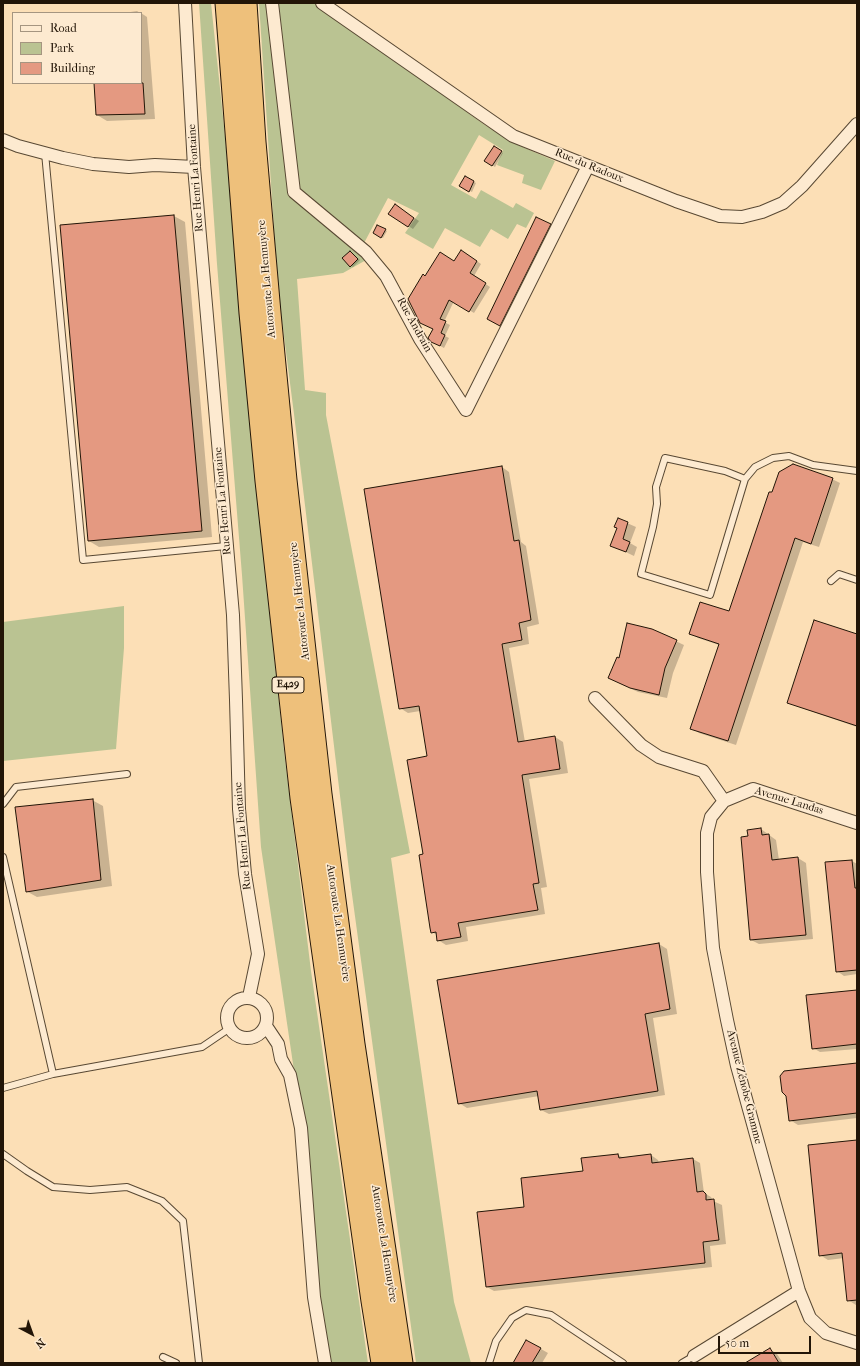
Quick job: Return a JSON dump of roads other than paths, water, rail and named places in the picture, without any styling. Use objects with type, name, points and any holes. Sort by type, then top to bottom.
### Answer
[{"type":"highway","name":"Autoroute La Hennuyère","points":[[226,3],[250,313],[263,451],[301,798],[382,1363]]},
{"type":"highway","name":"Autoroute La Hennuyère","points":[[246,3],[256,150],[271,320],[287,488],[321,794],[354,1044],[402,1363]]},
{"type":"street","name":"Rue Henri La Fontaine","points":[[185,3],[194,167],[233,615],[239,809],[245,874],[258,954],[249,997]]},
{"type":"street","name":"Rue Andrain","points":[[272,3],[294,192],[366,252],[386,276],[420,339],[466,410],[588,166]]},
{"type":"street","name":"Rue du Radoux","points":[[322,3],[513,136],[676,201],[720,216],[742,217],[762,212],[783,202],[802,186],[857,124]]},
{"type":"street","points":[[3,140],[45,154],[93,164],[129,167],[154,165],[194,167]]},
{"type":"street","points":[[595,698],[641,745],[659,757],[703,772],[724,801]]},
{"type":"street","name":"Avenue Landas","points":[[724,801],[753,789],[857,823]]},
{"type":"street","name":"Avenue Zénobe Gramme","points":[[724,801],[711,817],[707,833],[707,872],[713,948],[737,1066],[799,1291],[810,1318],[826,1333],[857,1343]]},
{"type":"street","points":[[249,997],[254,998],[263,1005],[268,1015],[266,1026],[258,1035],[246,1038],[239,1036],[230,1028],[227,1016],[228,1010],[237,1000],[249,997]]},
{"type":"street","points":[[266,1026],[278,1044],[282,1059],[290,1075],[300,1128],[314,1297],[325,1363]]},
{"type":"street","points":[[694,1356],[799,1291]]},
{"type":"lane","points":[[45,154],[83,560],[226,546]]},
{"type":"lane","points":[[744,479],[725,471],[666,458],[656,487],[657,504],[653,527],[641,574],[710,595],[744,479],[755,467],[773,458],[789,456],[814,464],[857,471]]},
{"type":"lane","points":[[831,582],[839,574],[857,580]]},
{"type":"lane","points":[[3,804],[16,787],[127,774]]},
{"type":"lane","points":[[3,857],[53,1074]]},
{"type":"lane","points":[[3,1088],[53,1074],[202,1047],[230,1028]]},
{"type":"lane","points":[[3,1154],[52,1187],[90,1190],[126,1187],[162,1201],[183,1221],[199,1363]]},
{"type":"lane","points":[[489,1363],[496,1341],[512,1318],[526,1310],[551,1315],[623,1363]]},
{"type":"lane","points":[[682,1363],[694,1356]]},
{"type":"lane","points":[[163,1357],[176,1363]]}]
